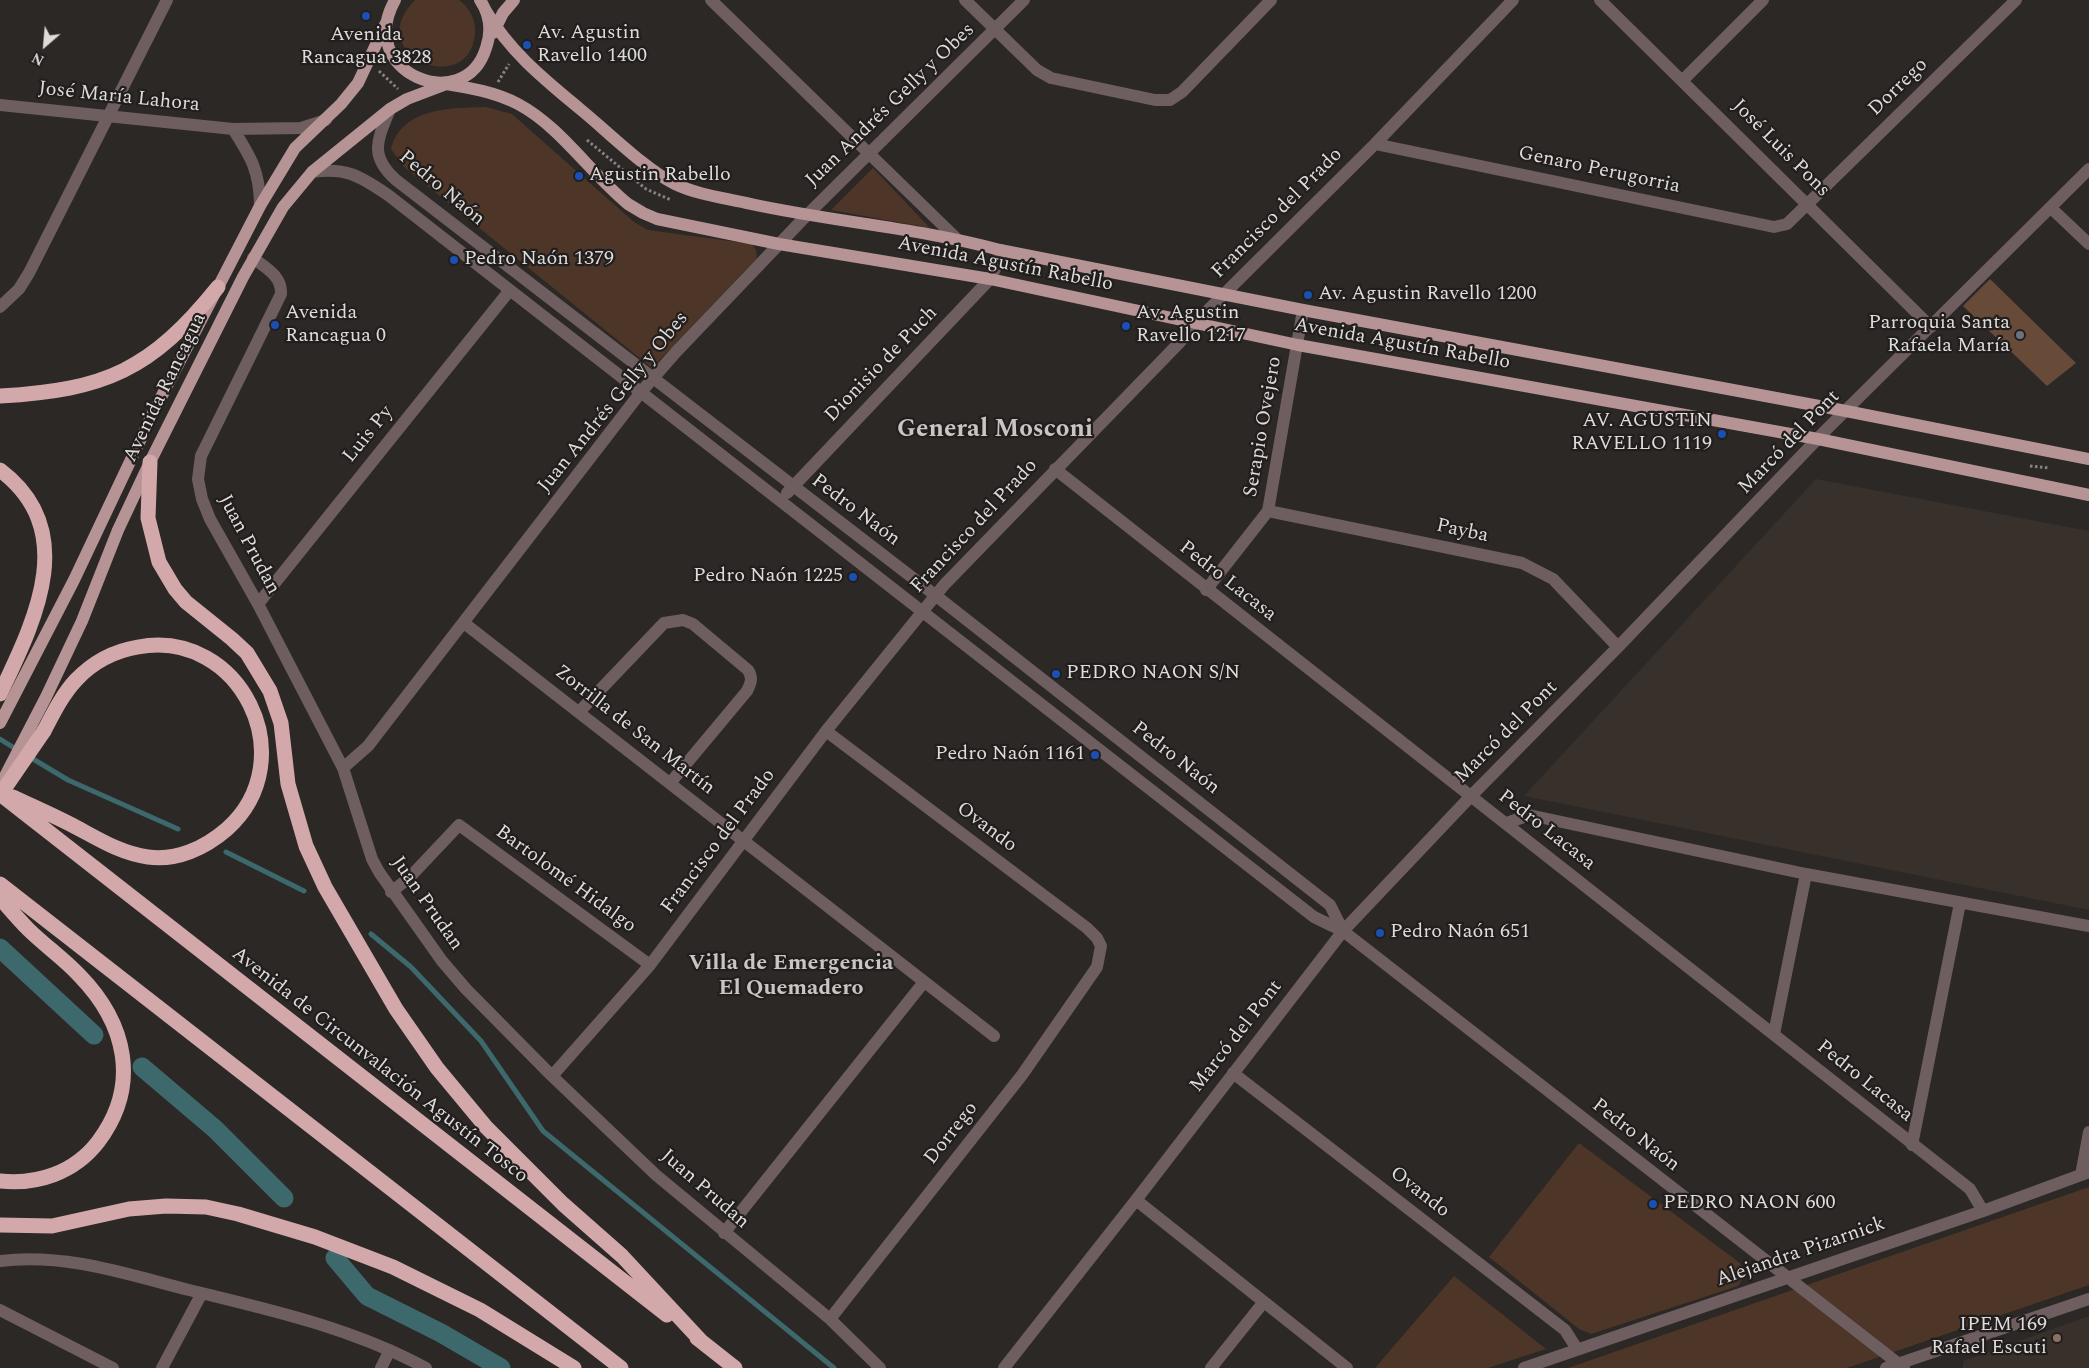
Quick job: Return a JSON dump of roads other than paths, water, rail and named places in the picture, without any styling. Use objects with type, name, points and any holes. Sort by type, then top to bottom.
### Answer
[{"type":"highway","points":[[0,396],[58,392],[83,386],[117,374],[137,364],[177,335],[218,287]]},
{"type":"highway","points":[[150,462],[148,518],[159,562],[175,589],[186,602],[232,638],[247,653],[270,690],[281,723],[288,784],[306,846],[325,887],[391,1001],[437,1068],[486,1127],[563,1204],[622,1256],[703,1343]]},
{"type":"highway","points":[[0,470],[20,489],[30,504],[43,537],[45,554],[41,594],[5,700]]},
{"type":"highway","points":[[147,645],[164,645],[198,654],[214,662],[228,674],[241,689],[257,720],[262,752],[261,769],[249,800],[230,826],[218,836],[198,848],[178,856],[147,857],[113,847],[0,793],[38,727],[65,694],[88,669],[117,652],[147,645]]},
{"type":"highway","name":"Avenida de Circunvalación Agustín Tosco","points":[[0,793],[735,1368]]},
{"type":"highway","points":[[0,884],[621,1368]]},
{"type":"highway","points":[[0,898],[28,929],[57,954],[93,991],[113,1024],[123,1057],[124,1074],[122,1093],[108,1129],[81,1159],[66,1169],[32,1182],[0,1181]]},
{"type":"highway","points":[[0,1225],[52,1226],[129,1209],[166,1206],[206,1207],[238,1214],[316,1237],[393,1267],[480,1310],[574,1368]]},
{"type":"main road","name":"Avenida Rancagua","points":[[0,723],[5,700],[74,580],[150,418],[260,206],[295,148],[326,120],[358,83],[395,0]]},
{"type":"main road","name":"Avenida Rancagua","points":[[0,786],[38,727],[118,530],[150,462],[253,258],[292,194],[312,172],[390,109],[407,99],[450,82],[473,70],[480,62],[496,27],[514,0]]},
{"type":"main road","name":"Avenida Agustín Rabello","points":[[483,6],[496,27],[516,52],[547,81],[639,158],[674,184],[698,192],[806,216],[956,238],[1000,250],[1303,310],[1846,411],[2089,459]]},
{"type":"main road","points":[[483,6],[489,21],[488,42]]},
{"type":"main road","name":"Avenida Agustín Rabello","points":[[386,23],[387,44],[397,62],[413,76],[433,82],[450,82],[492,93],[519,104],[537,116],[615,193],[643,213],[674,223],[779,244],[990,278],[1298,345],[1818,440],[2089,495]]},
{"type":"street","points":[[0,307],[19,289],[29,273],[107,115],[167,0]]},
{"type":"street","points":[[711,0],[956,238]]},
{"type":"street","points":[[965,0],[994,31],[1037,70],[1050,78],[1155,100],[1170,100],[1182,92],[1270,0]]},
{"type":"street","name":"Juan Andrés Gelly y Obes","points":[[343,768],[368,746],[642,392],[676,352],[868,153],[1024,0]]},
{"type":"street","name":"Francisco del Prado","points":[[552,1076],[650,965],[826,731],[935,595],[1180,342],[1195,323],[1224,293],[1375,144],[1513,0]]},
{"type":"street","name":"José Luis Pons","points":[[1600,0],[1931,327]]},
{"type":"street","points":[[1683,80],[1763,0]]},
{"type":"street","name":"Dorrego","points":[[1808,204],[2016,0]]},
{"type":"street","name":"José María Lahora","points":[[0,105],[233,129],[300,128],[326,120]]},
{"type":"street","name":"Pedro Naón","points":[[390,109],[376,148],[380,161],[388,173],[652,380],[935,595],[1330,905],[1343,931]]},
{"type":"street","points":[[233,129],[255,165],[260,187],[260,206]]},
{"type":"street","name":"Genaro Perugorria","points":[[1375,144],[1774,227],[1787,224],[1808,204]]},
{"type":"street","name":"Pedro Naón","points":[[312,172],[333,169],[369,183],[923,610],[1314,917],[1343,931],[1785,1277],[1902,1366]]},
{"type":"street","name":"Marcó del Pont","points":[[1004,1368],[1343,931],[1470,796],[1618,647],[1846,411],[2089,169]]},
{"type":"street","points":[[2051,208],[2089,244]]},
{"type":"street","name":"Dionisio de Puch","points":[[781,501],[791,487],[990,278],[997,266],[1000,250]]},
{"type":"street","name":"Juan Prudan","points":[[253,258],[271,271],[282,286],[278,304],[201,456],[198,479],[210,519],[258,604],[343,768],[372,859],[390,892],[431,947],[466,989],[552,1076],[656,1175],[724,1234],[830,1319],[880,1368]]},
{"type":"street","name":"Luis Py","points":[[258,604],[510,290]]},
{"type":"street","name":"Serapio Ovejero","points":[[1206,590],[1268,511],[1303,310]]},
{"type":"street","name":"Pedro Lacasa","points":[[1055,469],[1206,590],[1507,823],[1970,1189],[1983,1211]]},
{"type":"street","name":"Payba","points":[[1268,511],[1522,563],[1553,579],[1618,647]]},
{"type":"street","points":[[579,712],[664,623],[683,620],[693,624],[748,670],[751,682],[747,691],[671,782]]},
{"type":"street","name":"Zorrilla de San Martín","points":[[464,623],[671,782],[994,1036]]},
{"type":"street","name":"Ovando","points":[[826,731],[1087,928],[1097,938],[1101,946],[1096,967]]},
{"type":"street","points":[[1507,823],[1529,815],[1806,874],[2089,926]]},
{"type":"street","name":"Bartolomé Hidalgo","points":[[390,892],[410,878],[459,825],[650,965]]},
{"type":"street","points":[[1774,1034],[1806,874]]},
{"type":"street","points":[[1912,1145],[1960,903]]},
{"type":"street","name":"Dorrego","points":[[830,1319],[1022,1075],[1096,967]]},
{"type":"street","points":[[724,1234],[924,982]]},
{"type":"street","name":"Ovando","points":[[1233,1073],[1565,1330],[1577,1349]]},
{"type":"street","points":[[2085,1173],[2089,1132]]},
{"type":"street","name":"Alejandra Pizarnick","points":[[1524,1368],[1785,1277],[1983,1211],[2085,1173]]},
{"type":"street","points":[[1136,1200],[1347,1368]]},
{"type":"street","points":[[0,1261],[42,1258],[76,1262],[202,1293],[330,1326],[390,1350],[426,1368]]},
{"type":"street","points":[[162,1368],[202,1293]]},
{"type":"street","points":[[1886,1368],[1902,1366],[2089,1299]]},
{"type":"street","points":[[1211,1368],[1263,1303]]},
{"type":"street","points":[[0,1310],[113,1368]]},
{"type":"street","points":[[381,1368],[390,1350]]},
{"type":"waterway","points":[[0,739],[19,751]]},
{"type":"waterway","points":[[28,756],[68,780],[178,829]]},
{"type":"waterway","points":[[226,852],[304,891]]},
{"type":"waterway","points":[[371,934],[411,967],[481,1041],[543,1131],[834,1368]]},
{"type":"waterway","points":[[0,948],[94,1035]]},
{"type":"waterway","points":[[142,1067],[215,1129],[284,1198]]},
{"type":"waterway","points":[[335,1258],[367,1296],[441,1333],[501,1368]]},
{"type":"place","name":"Avenida Rancagua 3828","points":[[366,16]]},
{"type":"place","name":"Av. Agustin Ravello 1400","points":[[527,45]]},
{"type":"place","name":"Agustin Rabello","points":[[579,176]]},
{"type":"place","name":"Pedro Naón 1379","points":[[454,260]]},
{"type":"place","name":"Av. Agustin Ravello 1200","points":[[1308,295]]},
{"type":"place","name":"Avenida Rancagua 0","points":[[275,325]]},
{"type":"place","name":"Av. Agustin Ravello 1217","points":[[1126,326]]},
{"type":"place","name":"Parroquia Santa Rafaela María","points":[[2020,335]]},
{"type":"place","name":"AV. AGUSTIN RAVELLO 1119","points":[[1722,434]]},
{"type":"place","name":"Pedro Naón 1225","points":[[853,577]]},
{"type":"place","name":"PEDRO NAON S/N","points":[[1056,674]]},
{"type":"place","name":"Pedro Naón 1161","points":[[1095,755]]},
{"type":"place","name":"Pedro Naón 651","points":[[1380,933]]},
{"type":"place","name":"PEDRO NAON 600","points":[[1653,1204]]},
{"type":"place","name":"IPEM 169 Rafael Escuti","points":[[2057,1338]]},
{"type":"district","name":"General Mosconi","points":[[995,431]]},
{"type":"district","name":"Villa de Emergencia El Quemadero","points":[[791,978]]}]
